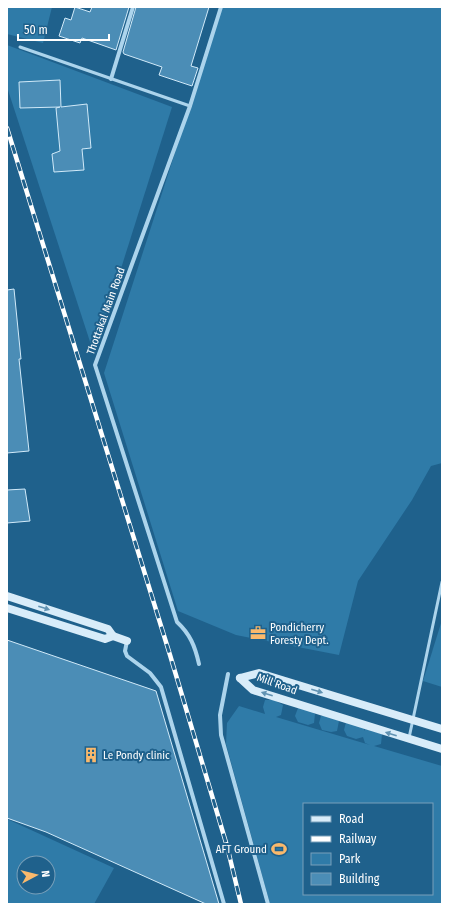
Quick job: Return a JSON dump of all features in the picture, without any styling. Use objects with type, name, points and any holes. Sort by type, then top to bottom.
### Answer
[{"type":"main road","points":[[7,596],[108,629],[113,636],[127,641]]},
{"type":"main road","points":[[7,608],[105,639],[113,636]]},
{"type":"main road","name":"Mill Road","points":[[442,729],[259,673],[240,678],[253,690],[442,749]]},
{"type":"street","points":[[111,79],[132,7]]},
{"type":"street","name":"Thottakal Main Road","points":[[199,664],[194,643],[186,631],[177,622],[95,365],[190,106],[221,7]]},
{"type":"street","points":[[127,641],[125,651],[127,656],[150,673],[161,687],[224,904]]},
{"type":"street","points":[[228,674],[220,715],[221,735],[268,904]]},
{"type":"lane","points":[[20,47],[190,106]]},
{"type":"lane","points":[[409,739],[442,582]]},
{"type":"green space","points":[[7,7],[52,7],[43,43],[7,34]]},
{"type":"green space","points":[[222,7],[442,7],[442,463],[431,466],[412,500],[358,581],[339,655],[236,635],[178,611],[104,373]]},
{"type":"green space","points":[[7,45],[172,107],[94,354],[7,87]]},
{"type":"green space","points":[[442,620],[442,687],[423,681]]},
{"type":"green space","name":"AFT Ground","points":[[265,700],[274,700],[283,705],[281,715],[276,717],[370,745],[365,743],[363,737],[356,739],[347,736],[344,730],[346,722],[364,728],[364,731],[365,729],[382,734],[381,744],[374,746],[442,766],[442,904],[270,904],[226,744],[227,723],[239,706],[265,714],[263,707]]},
{"type":"green space","points":[[298,708],[307,708],[315,714],[314,723],[308,725],[298,722],[295,716]]},
{"type":"green space","points":[[321,716],[330,716],[339,721],[337,731],[331,732],[322,730],[319,723]]},
{"type":"green space","points":[[7,819],[114,868],[94,904],[7,904]]},
{"type":"building","points":[[75,7],[90,12],[92,7],[129,7],[116,50],[82,38],[80,43],[59,36],[65,18],[71,20]]},
{"type":"building","points":[[136,7],[209,7],[191,66],[198,68],[192,86],[159,75],[162,67],[124,54],[123,52]]},
{"type":"building","points":[[60,80],[61,107],[87,104],[91,148],[82,149],[84,170],[54,172],[52,154],[60,151],[56,108],[60,107],[20,108],[19,82]]},
{"type":"building","points":[[14,289],[21,359],[19,359],[29,451],[7,453],[7,290]]},
{"type":"building","points":[[25,489],[30,521],[7,523],[7,490]]},
{"type":"building","name":"Le Pondy clinic","points":[[7,640],[156,691],[219,904],[206,904],[46,832],[7,818]]},
{"type":"railway","points":[[7,128],[170,655],[227,846],[241,904]]},
{"type":"place","name":"Pondicherry Foresty Dept.","points":[[258,633]]},
{"type":"place","name":"Le Pondy clinic","points":[[91,755]]},
{"type":"place","name":"AFT Ground","points":[[279,849]]}]
